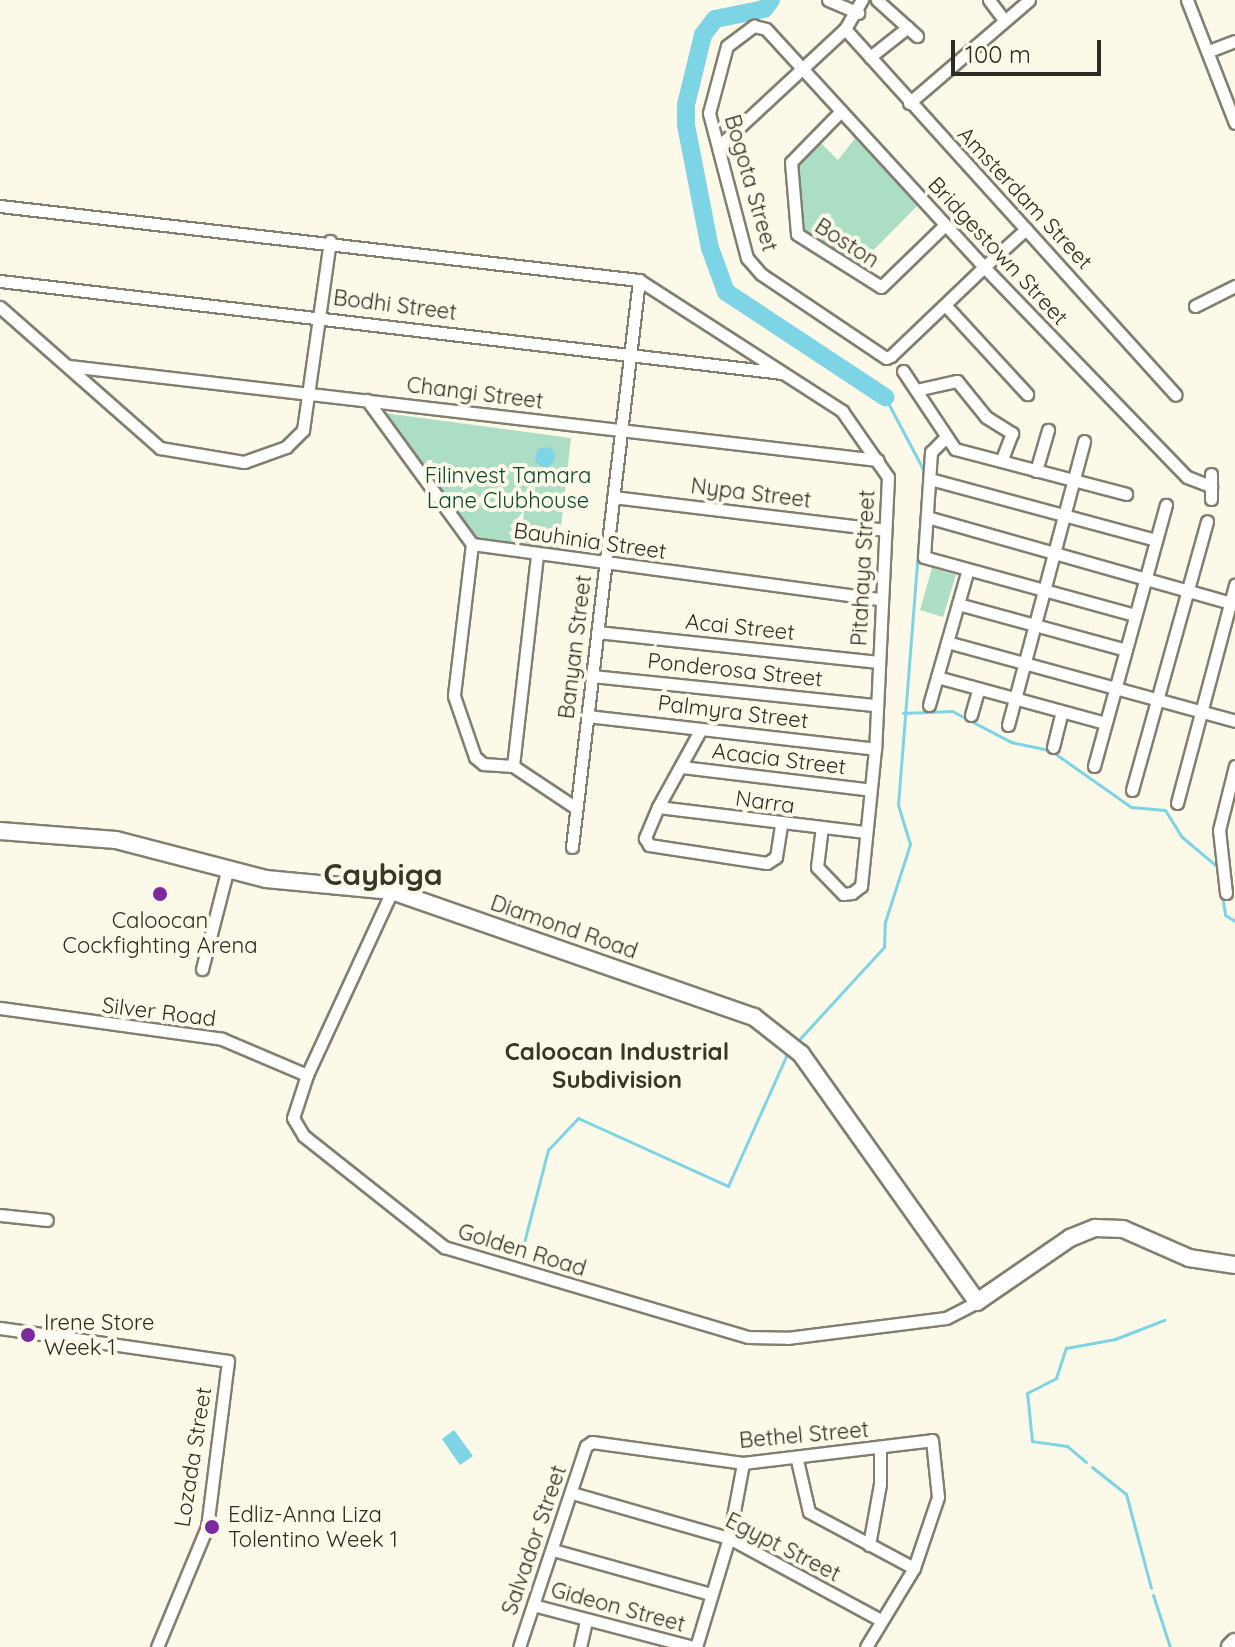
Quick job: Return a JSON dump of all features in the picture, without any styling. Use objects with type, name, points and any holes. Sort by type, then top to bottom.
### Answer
[{"type":"main road","name":"Diamond Road","points":[[0,831],[116,840],[266,879],[392,891],[748,1014],[793,1046],[977,1302]]},
{"type":"main road","points":[[977,1302],[1070,1238],[1095,1228],[1123,1229],[1189,1258],[1235,1265]]},
{"type":"main road","points":[[1230,1647],[1235,1642]]},
{"type":"street","points":[[828,0],[858,13]]},
{"type":"street","points":[[720,145],[845,29],[858,13],[862,0]]},
{"type":"street","points":[[870,57],[912,32],[877,0]]},
{"type":"street","points":[[989,0],[1004,20]]},
{"type":"street","points":[[909,103],[1029,0]]},
{"type":"street","points":[[1187,0],[1235,123]]},
{"type":"street","name":"Bogota Street","points":[[766,29],[754,26],[727,46],[709,113],[720,145],[747,258],[761,274],[886,358],[946,306]]},
{"type":"street","name":"Bridgestown Street","points":[[766,29],[984,267],[1187,477],[1211,480],[1211,499]]},
{"type":"street","name":"Amsterdam Street","points":[[845,29],[1176,395]]},
{"type":"street","points":[[1209,51],[1235,41]]},
{"type":"street","name":"Boston","points":[[841,111],[791,162],[797,234],[881,287],[945,225]]},
{"type":"street","points":[[0,206],[330,241],[639,280]]},
{"type":"street","points":[[1026,229],[946,306],[1027,394]]},
{"type":"street","points":[[0,307],[160,448],[244,462],[296,439],[309,394],[330,241]]},
{"type":"street","name":"Banyan Street","points":[[572,847],[639,280]]},
{"type":"street","name":"Pitahaya Street","points":[[639,280],[842,411],[888,477],[874,705],[875,749],[861,886],[843,894],[823,877],[817,867],[822,829]]},
{"type":"street","name":"Bodhi Street","points":[[0,281],[319,316],[784,373]]},
{"type":"street","points":[[1195,306],[1235,286]]},
{"type":"street","name":"Changi Street","points":[[69,366],[878,460]]},
{"type":"street","points":[[903,371],[955,449],[1126,494]]},
{"type":"street","points":[[916,390],[957,381],[986,417],[1012,433],[1001,461]]},
{"type":"street","points":[[367,400],[472,544],[454,696],[475,757],[483,764],[513,766],[576,808]]},
{"type":"street","points":[[1036,471],[1048,430]]},
{"type":"street","points":[[946,437],[931,452],[924,557],[1135,615]]},
{"type":"street","points":[[1008,725],[1084,441]]},
{"type":"street","points":[[930,479],[1156,540]]},
{"type":"street","name":"Nypa Street","points":[[613,497],[884,530]]},
{"type":"street","points":[[1094,766],[1166,505]]},
{"type":"street","points":[[927,517],[1232,604]]},
{"type":"street","points":[[1132,790],[1207,521]]},
{"type":"street","name":"Bauhinia Street","points":[[472,544],[880,599]]},
{"type":"street","points":[[513,766],[537,555]]},
{"type":"street","points":[[929,705],[968,569]]},
{"type":"street","points":[[1177,803],[1235,585]]},
{"type":"street","points":[[958,604],[1126,650]]},
{"type":"street","name":"Acai Street","points":[[597,632],[878,662]]},
{"type":"street","points":[[947,642],[1235,721]]},
{"type":"street","name":"Ponderosa Street","points":[[592,676],[874,705]]},
{"type":"street","points":[[937,677],[1105,723]]},
{"type":"street","points":[[971,715],[978,690]]},
{"type":"street","points":[[1053,747],[1062,712]]},
{"type":"street","name":"Palmyra Street","points":[[587,716],[875,749]]},
{"type":"street","points":[[701,729],[658,807],[645,838],[649,845],[767,863],[776,857],[781,825]]},
{"type":"street","points":[[1226,893],[1221,860],[1235,766]]},
{"type":"street","name":"Acacia Street","points":[[682,767],[871,790]]},
{"type":"street","name":"Narra","points":[[658,807],[781,825],[866,832]]},
{"type":"street","points":[[1221,860],[1235,867]]},
{"type":"street","points":[[202,969],[228,868]]},
{"type":"street","name":"Golden Road","points":[[392,891],[294,1108],[297,1128],[444,1247],[748,1337],[787,1338],[946,1318],[977,1302]]},
{"type":"street","name":"Silver Road","points":[[0,1008],[222,1039],[307,1075]]},
{"type":"street","points":[[0,1215],[47,1220]]},
{"type":"street","name":"Lozada Street","points":[[0,1328],[228,1361],[207,1527],[157,1647]]},
{"type":"street","name":"Bethel Street","points":[[586,1446],[592,1442],[743,1463],[797,1460],[932,1440],[938,1497],[914,1568]]},
{"type":"street","name":"Salvador Street","points":[[519,1647],[586,1446]]},
{"type":"street","points":[[869,1545],[880,1484],[880,1449]]},
{"type":"street","points":[[797,1460],[809,1512],[914,1568],[879,1619],[866,1647]]},
{"type":"street","points":[[694,1647],[729,1538],[743,1463]]},
{"type":"street","name":"Egypt Street","points":[[572,1493],[729,1538],[879,1619]]},
{"type":"street","points":[[553,1550],[711,1594]]},
{"type":"street","name":"Gideon Street","points":[[533,1605],[694,1647]]},
{"type":"street","points":[[580,1647],[586,1620]]},
{"type":"green space","points":[[857,136],[919,204],[859,265],[802,229],[794,163],[817,139],[838,160]]},
{"type":"green space","name":"Filinvest Tamara Lane Clubhouse","points":[[384,413],[571,438],[558,553],[479,543]]},
{"type":"green space","points":[[932,568],[956,575],[943,617],[920,610]]},
{"type":"water","points":[[545,447],[552,450],[555,457],[552,464],[545,467],[538,464],[535,457],[538,450]]},
{"type":"water","points":[[454,1430],[473,1456],[460,1465],[442,1439]]},
{"type":"waterway","points":[[771,0],[764,9],[715,19],[703,35],[686,105],[686,125],[710,248],[726,292],[885,397]]},
{"type":"waterway","points":[[795,1044],[884,947],[885,922],[910,844],[898,805],[924,471],[885,397]]},
{"type":"waterway","points":[[903,713],[952,711],[1011,742],[1050,750],[1131,807],[1165,810],[1182,837],[1219,868]]},
{"type":"waterway","points":[[1222,895],[1225,915],[1235,921]]},
{"type":"waterway","points":[[520,1258],[548,1150],[578,1118],[728,1186],[788,1052]]},
{"type":"waterway","points":[[1086,1462],[1067,1446],[1032,1441],[1027,1393],[1056,1378],[1066,1348],[1115,1339],[1164,1320]]},
{"type":"waterway","points":[[1092,1467],[1126,1494],[1151,1588]]},
{"type":"waterway","points":[[1153,1595],[1170,1647]]},
{"type":"place","name":"Caloocan Cockfighting Arena","points":[[160,894]]},
{"type":"place","name":"Irene Store Week 1","points":[[28,1335]]},
{"type":"place","name":"Edliz-Anna Liza Tolentino Week 1","points":[[212,1527]]},
{"type":"district","name":"Caybiga","points":[[383,874]]},
{"type":"district","name":"Caloocan Industrial Subdivision","points":[[617,1066]]}]
